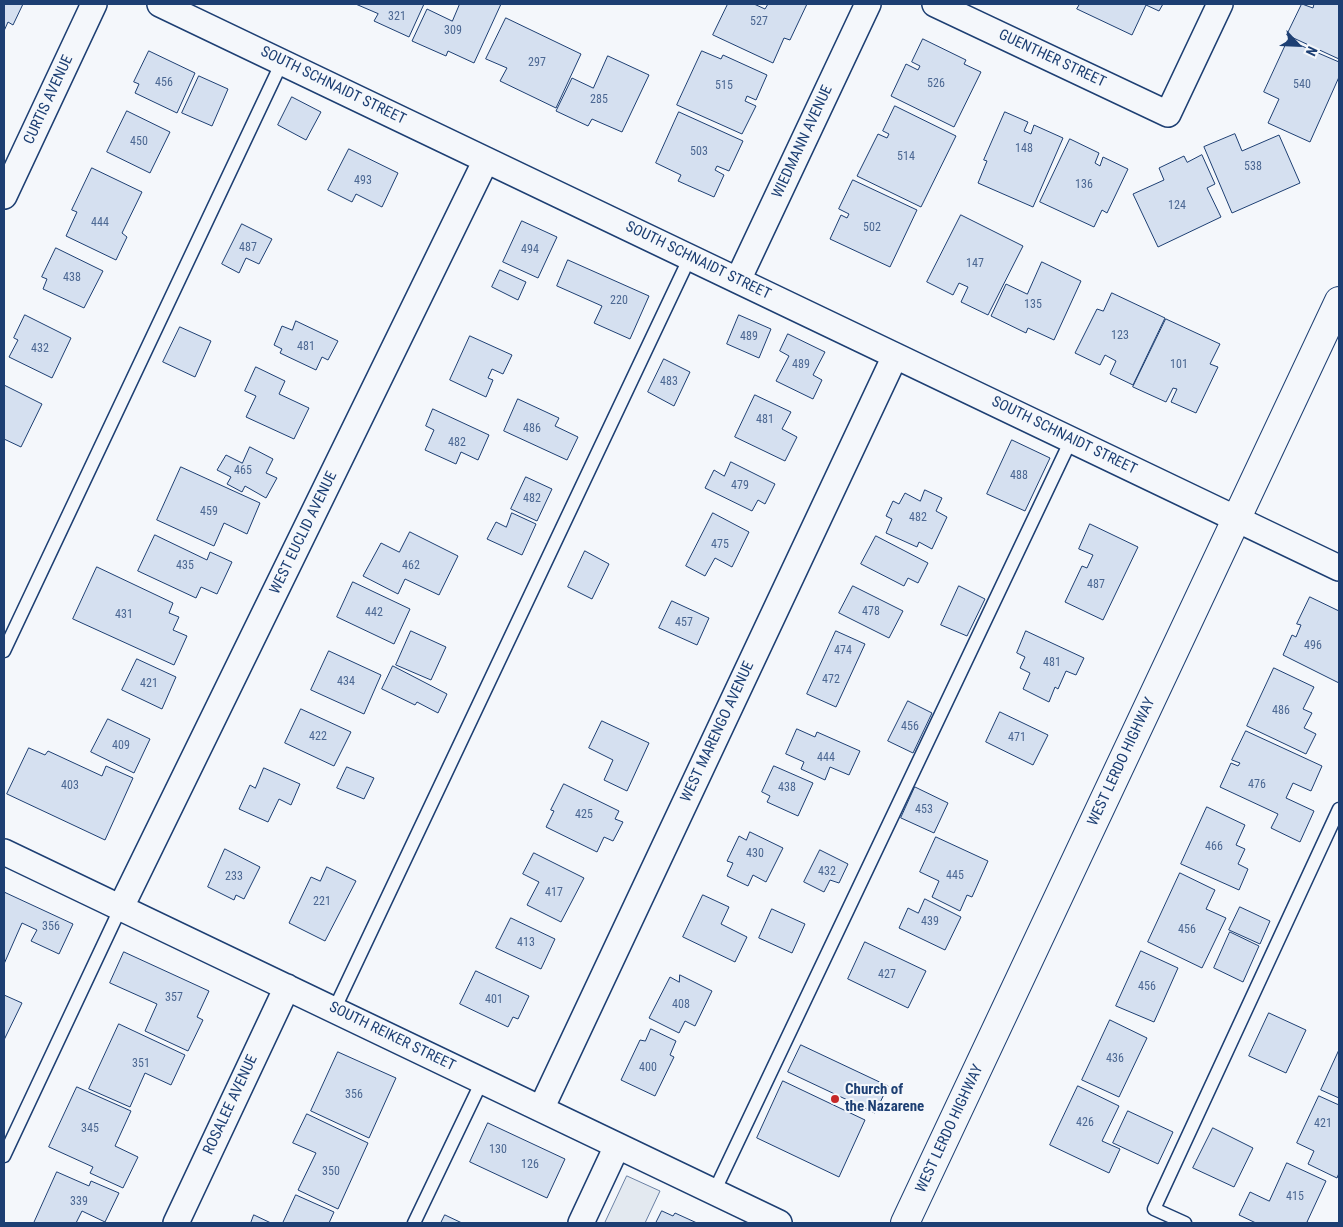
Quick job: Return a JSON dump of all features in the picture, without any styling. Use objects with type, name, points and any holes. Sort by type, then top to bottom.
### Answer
[{"type":"main road","name":"WEST LERDO HIGHWAY","points":[[905,1223],[1339,301]]},
{"type":"street","name":"CURTIS AVENUE","points":[[4,196],[94,4]]},
{"type":"street","name":"SOUTH SCHNAIDT STREET","points":[[160,4],[1339,568]]},
{"type":"street","name":"WIEDMANN AVENUE","points":[[738,280],[868,4]]},
{"type":"street","name":"GUENTHER STREET","points":[[935,4],[1168,114],[1220,4]]},
{"type":"street","name":"WEST EUCLID AVENUE","points":[[121,907],[486,160]]},
{"type":"street","name":"WEST MARENGO AVENUE","points":[[541,1109],[896,356]]},
{"type":"street","name":"SOUTH REIKER STREET","points":[[4,852],[779,1223]]},
{"type":"street","name":"ROSALEE AVENUE","points":[[176,1223],[287,987]]},
{"type":"street","points":[[581,1223],[617,1146]]},
{"type":"lane","points":[[4,650],[282,62]]},
{"type":"lane","points":[[334,1010],[690,257]]},
{"type":"lane","points":[[714,1192],[1071,440]]},
{"type":"lane","points":[[1185,1223],[1154,1209],[1339,809]]},
{"type":"lane","points":[[4,1156],[121,907]]},
{"type":"lane","points":[[414,1223],[482,1081]]},
{"type":"shaded area","points":[[627,1176],[660,1191],[645,1223],[605,1223]]},
{"type":"building","points":[[4,4],[23,4],[13,25],[8,22],[4,31]]},
{"type":"building","points":[[356,4],[424,4],[409,37],[374,21],[378,14]]},
{"type":"building","points":[[460,4],[501,4],[474,63],[448,51],[446,56],[412,41],[427,9],[452,21]]},
{"type":"building","points":[[728,4],[754,4],[765,9],[768,4],[807,4],[790,40],[784,38],[773,63],[713,35]]},
{"type":"building","points":[[1080,4],[1163,4],[1159,11],[1146,5],[1132,35],[1077,9]]},
{"type":"building","points":[[1302,4],[1313,8],[1314,4],[1339,4],[1339,59],[1287,35]]},
{"type":"building","points":[[506,18],[581,54],[556,108],[500,81],[507,68],[486,59]]},
{"type":"building","points":[[923,39],[966,60],[964,64],[981,72],[954,127],[891,96],[906,64],[918,70],[920,66],[912,62]]},
{"type":"building","points":[[1288,40],[1339,62],[1339,77],[1310,142],[1268,123],[1279,99],[1264,92]]},
{"type":"building","points":[[149,51],[195,73],[177,113],[135,93],[139,84],[134,82]]},
{"type":"building","points":[[702,51],[721,59],[723,55],[767,75],[756,100],[747,96],[745,101],[756,106],[742,134],[677,105]]},
{"type":"building","points":[[608,56],[649,75],[622,132],[592,119],[588,126],[556,111],[572,78],[593,88]]},
{"type":"building","points":[[199,76],[228,89],[212,126],[182,113]]},
{"type":"building","points":[[292,97],[321,112],[306,140],[278,125]]},
{"type":"building","points":[[895,106],[956,136],[921,207],[857,176],[878,134],[887,138],[889,134],[883,131]]},
{"type":"building","points":[[127,111],[170,132],[150,173],[107,152]]},
{"type":"building","points":[[679,112],[743,141],[729,171],[717,166],[715,170],[724,175],[714,197],[678,181],[681,175],[656,163]]},
{"type":"building","points":[[1005,112],[1028,122],[1024,131],[1031,134],[1034,125],[1063,138],[1033,207],[978,183],[987,161],[984,160]]},
{"type":"building","points":[[1235,134],[1242,151],[1279,135],[1300,183],[1232,213],[1204,147]]},
{"type":"building","points":[[1070,139],[1099,153],[1095,163],[1100,166],[1103,157],[1128,169],[1107,213],[1102,210],[1094,227],[1040,202]]},
{"type":"building","points":[[349,149],[398,173],[382,207],[356,194],[352,202],[328,190]]},
{"type":"building","points":[[1202,155],[1215,184],[1207,188],[1221,217],[1158,247],[1133,194],[1164,180],[1159,168],[1184,156],[1187,162]]},
{"type":"building","points":[[92,168],[142,192],[122,233],[127,237],[116,260],[66,236],[77,212],[72,210]]},
{"type":"building","points":[[853,180],[917,210],[890,267],[830,239],[841,215],[847,218],[849,214],[839,209]]},
{"type":"building","points":[[961,215],[1023,246],[988,315],[961,302],[968,287],[959,283],[953,295],[927,282]]},
{"type":"building","points":[[522,221],[557,237],[538,278],[503,262]]},
{"type":"building","points":[[242,224],[272,239],[259,264],[246,258],[239,273],[222,264]]},
{"type":"building","points":[[56,248],[103,271],[84,308],[43,289],[47,279],[42,277]]},
{"type":"building","points":[[568,260],[649,296],[630,339],[594,323],[602,306],[557,286]]},
{"type":"building","points":[[1042,262],[1081,281],[1054,340],[1028,328],[1026,333],[991,316],[1006,284],[1027,294]]},
{"type":"building","points":[[500,270],[526,282],[518,300],[492,287]]},
{"type":"building","points":[[1112,293],[1165,318],[1133,385],[1110,374],[1116,361],[1105,355],[1100,365],[1075,353],[1097,309],[1103,311]]},
{"type":"building","points":[[25,315],[71,338],[52,378],[9,357],[18,340],[14,338]]},
{"type":"building","points":[[739,315],[771,329],[759,358],[727,344]]},
{"type":"building","points":[[1166,319],[1220,344],[1210,364],[1218,367],[1196,413],[1171,402],[1177,389],[1173,388],[1166,402],[1133,387]]},
{"type":"building","points":[[296,321],[338,341],[328,360],[322,357],[316,370],[280,353],[282,349],[274,345],[282,326],[292,330]]},
{"type":"building","points":[[180,327],[211,341],[195,377],[163,362]]},
{"type":"building","points":[[788,334],[825,352],[813,375],[822,380],[813,399],[776,381],[789,356],[780,351]]},
{"type":"building","points":[[470,336],[512,355],[503,374],[492,369],[488,378],[493,380],[486,397],[450,380]]},
{"type":"building","points":[[664,359],[690,372],[674,406],[648,392]]},
{"type":"building","points":[[256,367],[285,381],[279,394],[309,408],[294,439],[246,417],[256,396],[245,391]]},
{"type":"building","points":[[4,385],[42,404],[21,447],[4,439]]},
{"type":"building","points":[[755,395],[791,412],[782,429],[797,437],[785,461],[735,437]]},
{"type":"building","points":[[518,399],[559,418],[555,426],[578,437],[567,460],[504,431]]},
{"type":"building","points":[[433,409],[489,435],[478,460],[461,452],[456,464],[425,450],[434,430],[426,426]]},
{"type":"building","points":[[1012,440],[1050,458],[1025,511],[987,494]]},
{"type":"building","points":[[250,447],[273,459],[266,473],[277,478],[266,498],[245,486],[242,492],[227,484],[231,477],[217,470],[226,455],[242,463]]},
{"type":"building","points":[[731,462],[775,484],[765,504],[758,500],[752,511],[705,488],[714,470],[724,476]]},
{"type":"building","points":[[181,467],[260,503],[247,534],[224,523],[214,546],[157,520]]},
{"type":"building","points":[[526,477],[552,489],[537,521],[511,509]]},
{"type":"building","points":[[925,490],[942,498],[936,511],[947,517],[932,549],[919,542],[917,547],[886,533],[892,519],[886,516],[893,501],[899,504],[905,493],[920,501]]},
{"type":"building","points":[[512,513],[536,524],[522,555],[487,539],[496,522],[506,527]]},
{"type":"building","points":[[713,513],[749,532],[732,567],[715,558],[705,576],[686,566]]},
{"type":"building","points":[[1090,524],[1138,547],[1103,620],[1065,602],[1082,566],[1087,568],[1093,555],[1079,549]]},
{"type":"building","points":[[410,532],[458,556],[439,595],[405,579],[398,594],[363,576],[381,543],[399,552]]},
{"type":"building","points":[[155,535],[207,560],[210,552],[232,562],[217,594],[201,587],[196,598],[138,571]]},
{"type":"building","points":[[876,536],[928,563],[918,583],[908,578],[904,586],[861,564]]},
{"type":"building","points":[[585,551],[609,564],[592,599],[568,587]]},
{"type":"building","points":[[97,567],[173,603],[169,613],[179,617],[173,630],[187,636],[174,665],[73,619]]},
{"type":"building","points":[[353,582],[410,609],[394,644],[337,617]]},
{"type":"building","points":[[853,586],[903,611],[889,638],[839,613]]},
{"type":"building","points":[[959,586],[985,599],[967,636],[941,625]]},
{"type":"building","points":[[1310,597],[1339,611],[1339,683],[1283,655],[1292,635],[1296,637],[1301,625],[1297,624]]},
{"type":"building","points":[[672,601],[709,618],[697,645],[659,628]]},
{"type":"building","points":[[411,631],[446,647],[431,680],[396,665]]},
{"type":"building","points":[[836,631],[865,644],[836,707],[807,694]]},
{"type":"building","points":[[1026,631],[1084,658],[1076,675],[1066,671],[1058,689],[1055,687],[1049,702],[1023,689],[1030,673],[1020,668],[1025,657],[1017,653]]},
{"type":"building","points":[[329,651],[381,675],[364,714],[311,690]]},
{"type":"building","points":[[137,659],[176,677],[162,709],[122,690]]},
{"type":"building","points":[[393,666],[447,694],[438,713],[417,702],[415,705],[382,689]]},
{"type":"building","points":[[1274,668],[1314,687],[1303,709],[1312,713],[1304,728],[1316,734],[1306,754],[1247,726]]},
{"type":"building","points":[[908,701],[932,713],[913,753],[888,741]]},
{"type":"building","points":[[301,709],[351,732],[334,766],[285,743]]},
{"type":"building","points":[[1000,712],[1048,735],[1033,765],[986,742]]},
{"type":"building","points":[[108,719],[150,739],[134,773],[91,752]]},
{"type":"building","points":[[602,721],[649,743],[627,791],[604,780],[613,760],[589,748]]},
{"type":"building","points":[[797,729],[815,737],[817,732],[860,751],[849,775],[830,767],[825,780],[801,769],[804,762],[786,754]]},
{"type":"building","points":[[1246,731],[1322,766],[1311,791],[1293,783],[1286,798],[1314,811],[1300,842],[1271,828],[1278,814],[1220,787],[1231,763],[1238,766],[1240,763],[1232,760]]},
{"type":"building","points":[[29,748],[45,755],[48,751],[102,776],[106,766],[133,778],[105,840],[7,794]]},
{"type":"building","points":[[774,766],[813,783],[798,816],[767,802],[770,796],[762,792]]},
{"type":"building","points":[[347,767],[374,778],[364,799],[337,788]]},
{"type":"building","points":[[264,768],[300,784],[291,805],[279,799],[268,822],[239,809],[250,785],[255,788]]},
{"type":"building","points":[[564,784],[619,811],[615,819],[623,822],[613,841],[604,837],[597,852],[546,827],[554,811],[551,810]]},
{"type":"building","points":[[915,787],[948,803],[934,833],[901,818]]},
{"type":"building","points":[[1207,807],[1245,825],[1236,845],[1245,849],[1238,864],[1248,869],[1239,890],[1181,864]]},
{"type":"building","points":[[750,832],[783,848],[766,882],[753,875],[748,886],[727,876],[733,863],[727,861],[739,836],[746,840]]},
{"type":"building","points":[[936,837],[988,861],[972,897],[967,895],[960,911],[932,897],[939,881],[920,872]]},
{"type":"building","points":[[225,849],[260,867],[244,899],[236,895],[234,900],[208,887]]},
{"type":"building","points":[[820,850],[848,864],[839,883],[830,880],[824,892],[804,882]]},
{"type":"building","points":[[534,853],[584,878],[561,922],[527,905],[539,882],[523,874]]},
{"type":"building","points":[[327,867],[356,881],[325,941],[289,923],[311,877],[320,881]]},
{"type":"building","points":[[1180,873],[1215,890],[1206,909],[1226,918],[1202,968],[1148,942]]},
{"type":"building","points":[[4,892],[73,924],[59,954],[31,941],[37,930],[22,923],[4,964]]},
{"type":"building","points":[[703,895],[729,907],[721,924],[747,937],[735,962],[683,937]]},
{"type":"building","points":[[925,899],[961,917],[945,950],[899,928],[908,908],[918,913]]},
{"type":"building","points":[[1240,907],[1270,921],[1260,944],[1229,930]]},
{"type":"building","points":[[772,909],[805,924],[792,953],[759,938]]},
{"type":"building","points":[[511,918],[555,939],[541,969],[496,948]]},
{"type":"building","points":[[1230,932],[1259,946],[1243,982],[1214,968]]},
{"type":"building","points":[[865,942],[926,971],[908,1008],[848,979]]},
{"type":"building","points":[[1141,951],[1178,968],[1154,1022],[1116,1006]]},
{"type":"building","points":[[124,952],[209,991],[197,1017],[203,1020],[188,1051],[145,1031],[157,1004],[110,983]]},
{"type":"building","points":[[476,971],[529,996],[518,1019],[513,1017],[508,1027],[460,1004]]},
{"type":"building","points":[[680,975],[712,991],[695,1026],[685,1021],[679,1033],[649,1018],[670,977],[679,982]]},
{"type":"building","points":[[4,995],[22,1003],[4,1040]]},
{"type":"building","points":[[1269,1013],[1306,1030],[1286,1073],[1249,1056]]},
{"type":"building","points":[[1110,1020],[1147,1038],[1119,1097],[1082,1080]]},
{"type":"building","points":[[119,1024],[185,1055],[171,1085],[145,1073],[130,1107],[89,1089]]},
{"type":"building","points":[[651,1029],[676,1041],[670,1055],[674,1057],[655,1096],[621,1080],[640,1040],[645,1041]]},
{"type":"building","points":[[801,1045],[888,1086],[875,1113],[788,1072]]},
{"type":"building","points":[[1339,1050],[1339,1098],[1321,1090]]},
{"type":"building","points":[[338,1052],[396,1078],[369,1138],[311,1111]]},
{"type":"building","points":[[783,1081],[865,1120],[839,1177],[757,1138]]},
{"type":"building","points":[[1078,1086],[1119,1106],[1102,1141],[1120,1149],[1109,1173],[1050,1145]]},
{"type":"building","points":[[77,1087],[131,1111],[115,1146],[138,1157],[123,1188],[90,1173],[93,1167],[49,1147]]},
{"type":"building","points":[[1319,1096],[1339,1105],[1339,1173],[1337,1178],[1308,1164],[1314,1151],[1297,1143]]},
{"type":"building","points":[[1128,1111],[1173,1132],[1158,1164],[1113,1143]]},
{"type":"building","points":[[307,1114],[368,1143],[338,1209],[298,1190],[316,1153],[293,1143]]},
{"type":"building","points":[[488,1123],[565,1159],[547,1198],[470,1162]]},
{"type":"building","points":[[1213,1128],[1253,1148],[1234,1187],[1193,1168]]},
{"type":"building","points":[[1287,1163],[1326,1181],[1307,1222],[1310,1223],[1256,1223],[1239,1215],[1250,1192],[1269,1201]]},
{"type":"building","points":[[57,1172],[89,1186],[91,1181],[119,1193],[105,1222],[82,1211],[76,1223],[34,1223]]},
{"type":"building","points":[[296,1195],[334,1212],[329,1223],[283,1223]]},
{"type":"building","points":[[662,1211],[673,1216],[675,1213],[697,1223],[656,1223]]},
{"type":"building","points":[[254,1215],[271,1223],[251,1223]]},
{"type":"building","points":[[445,1215],[462,1223],[441,1223]]},
{"type":"place","name":"Church of the Nazarene","points":[[835,1099]]}]
